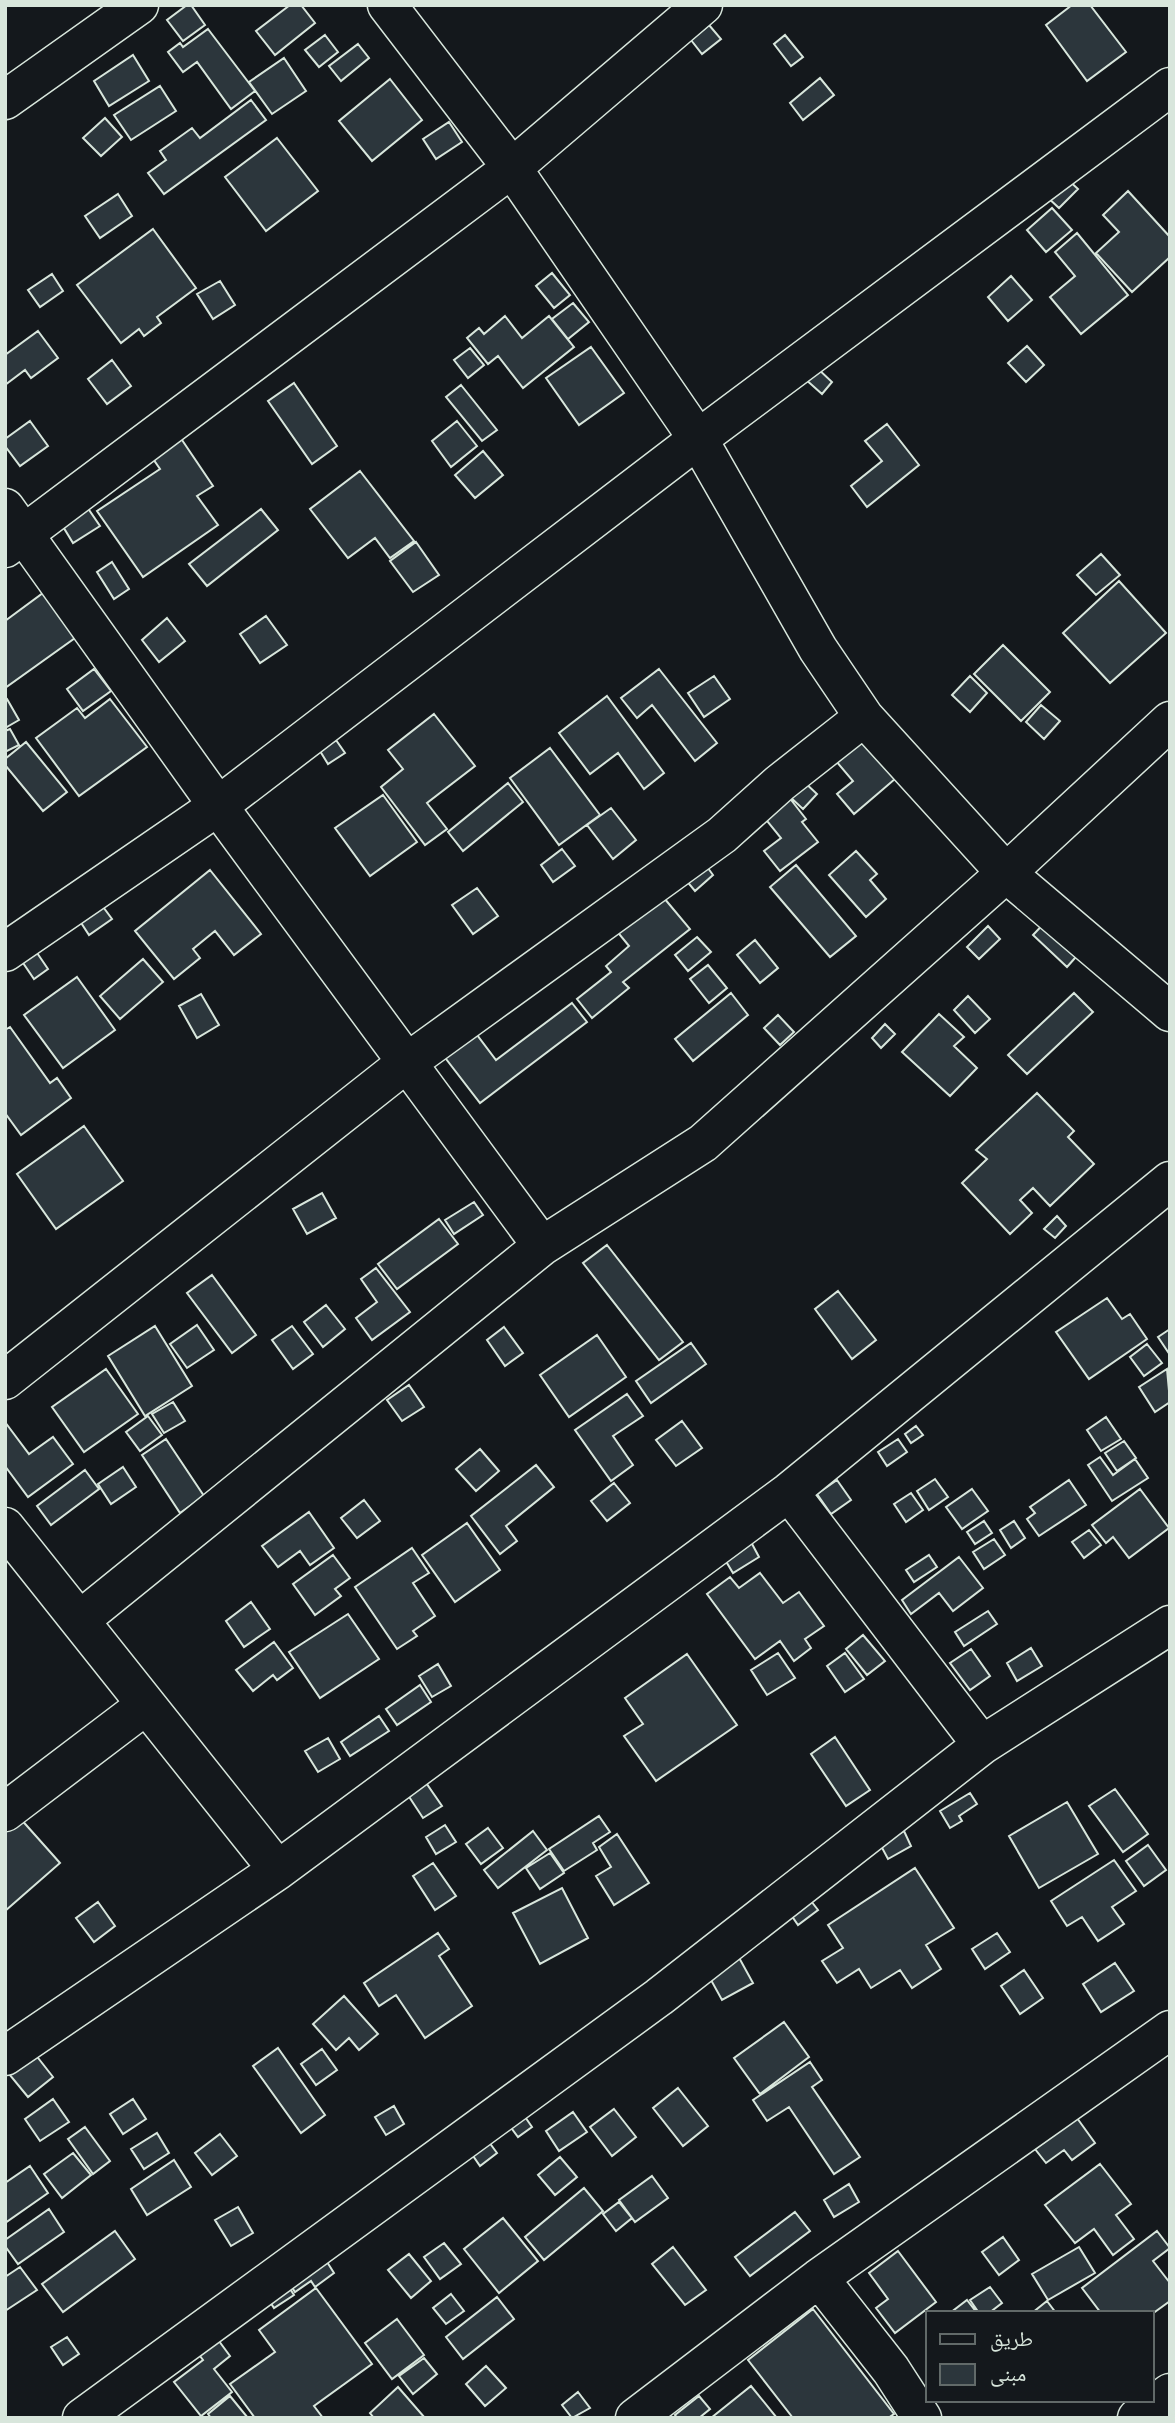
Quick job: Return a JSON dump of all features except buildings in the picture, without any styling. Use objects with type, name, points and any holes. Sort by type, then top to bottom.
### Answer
[{"type":"street","points":[[5,100],[139,5]]},
{"type":"street","points":[[387,5],[512,168],[698,439],[818,649],[864,717],[1006,873],[1170,1012]]},
{"type":"street","points":[[542,1246],[12,530],[512,168],[703,5]]},
{"type":"street","points":[[5,952],[218,806],[698,439],[1170,87]]},
{"type":"street","points":[[5,1380],[405,1063],[722,835],[780,783],[864,717]]},
{"type":"street","points":[[80,1620],[542,1246],[704,1143],[1006,873],[1170,720]]},
{"type":"street","points":[[5,2056],[278,1870],[789,1492],[1170,1181]]},
{"type":"street","points":[[789,1492],[982,1745]]},
{"type":"street","points":[[5,1527],[278,1870]]},
{"type":"street","points":[[82,2418],[659,1997],[982,1745],[1170,1625]]},
{"type":"street","points":[[5,1812],[146,1705]]},
{"type":"street","points":[[635,2418],[819,2278],[1170,2030]]},
{"type":"street","points":[[819,2278],[891,2370],[922,2418]]},
{"type":"street","points":[[1136,2418],[1170,2393]]}]
